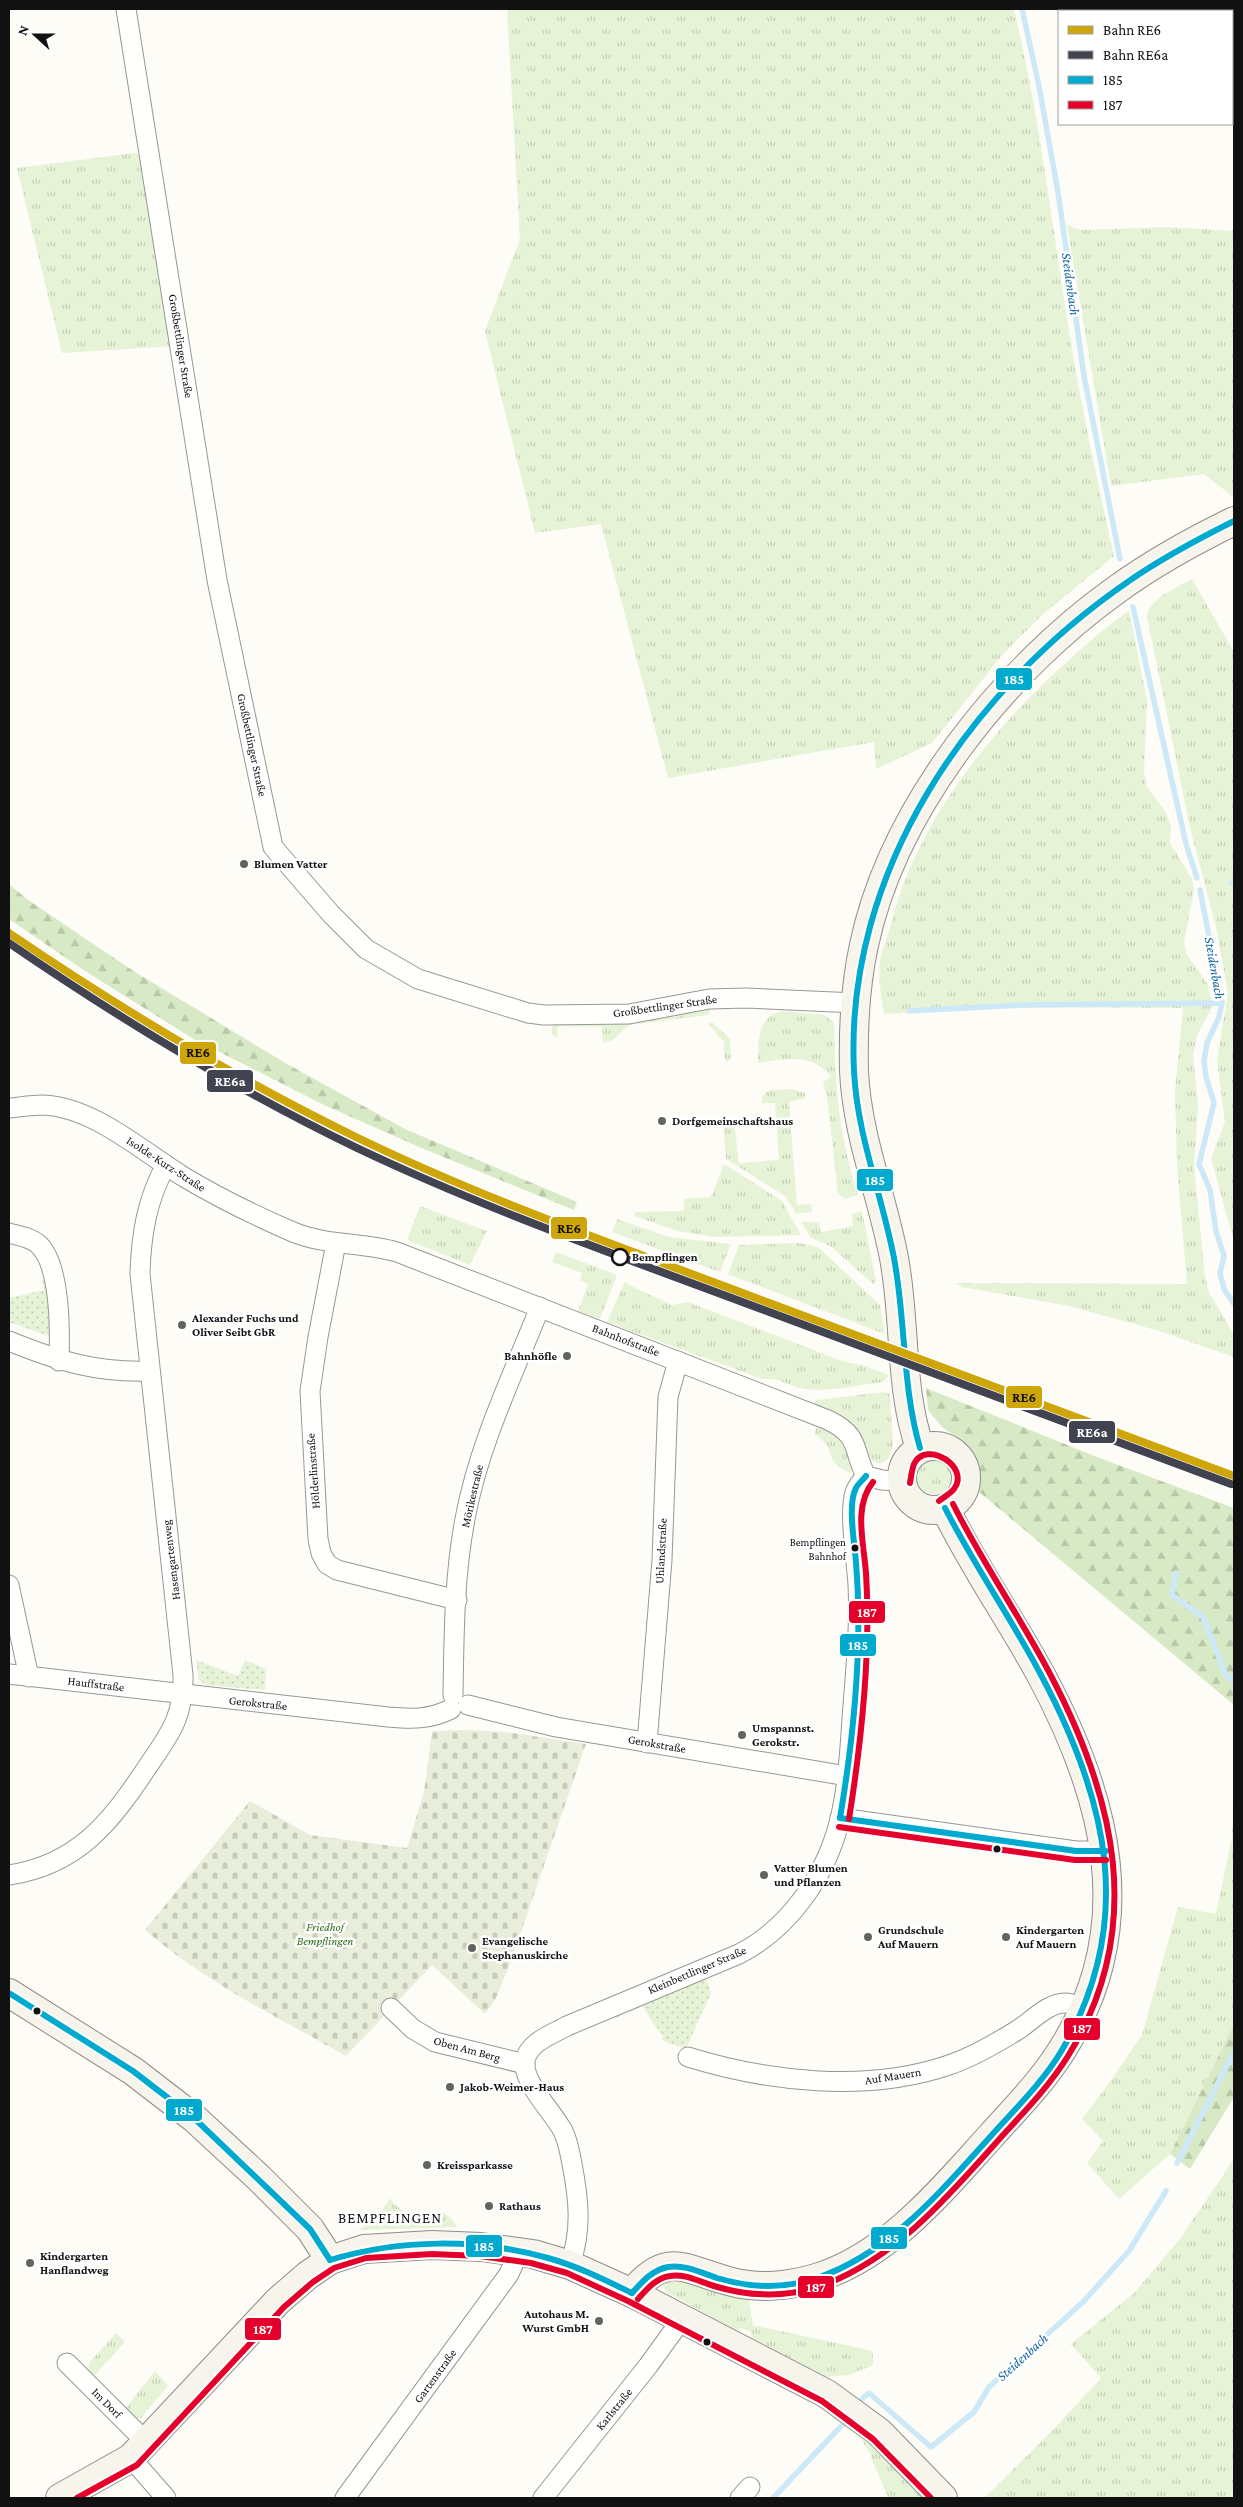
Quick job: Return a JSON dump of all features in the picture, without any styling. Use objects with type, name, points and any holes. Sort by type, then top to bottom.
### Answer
[{"type":"street","name":"Großbettlinger Straße","points":[[126,9],[218,580],[273,847],[331,914],[366,949],[418,979],[528,1012],[544,1015],[629,1014],[709,999],[746,998],[856,1003]]},
{"type":"street","points":[[920,1448],[908,1401],[900,1292],[887,1226],[864,1145],[854,1071],[856,1003],[864,944],[886,875],[922,804],[946,764],[978,721],[1019,674],[1091,609],[1168,556],[1234,521]]},
{"type":"street","name":"Isolde-Kurz-Straße","points":[[9,1108],[43,1106],[65,1109],[120,1135],[166,1165],[240,1208],[328,1242]]},
{"type":"street","name":"Hasengartenweg","points":[[9,1875],[33,1870],[67,1856],[93,1837],[110,1820],[173,1728],[182,1705],[183,1695],[177,1613],[142,1294],[141,1253],[148,1206],[155,1184],[166,1165]]},
{"type":"street","points":[[9,1233],[32,1239],[47,1256],[58,1298],[60,1324],[59,1361]]},
{"type":"street","name":"Bahnhofstraße","points":[[328,1242],[360,1244],[398,1252],[838,1425],[854,1440],[860,1465],[866,1476]]},
{"type":"street","name":"Hölderlinstraße","points":[[328,1242],[310,1392],[313,1480],[320,1553],[327,1564],[337,1570],[426,1594],[457,1600]]},
{"type":"street","name":"Mörikestraße","points":[[457,1703],[457,1600],[463,1534],[478,1465],[540,1307]]},
{"type":"street","points":[[9,1341],[59,1361],[99,1370],[150,1371]]},
{"type":"street","name":"Uhlandstraße","points":[[647,1743],[662,1560],[668,1396],[678,1361]]},
{"type":"street","points":[[940,1446],[949,1449],[963,1463],[966,1472],[964,1490],[959,1498],[945,1508],[926,1509],[917,1506],[909,1499],[901,1481],[905,1462],[920,1448],[940,1446]]},
{"type":"street","points":[[866,1476],[882,1480],[901,1481]]},
{"type":"street","name":"Kleinbettlinger Straße","points":[[524,2064],[526,2055],[532,2047],[562,2029],[723,1960],[758,1943],[774,1930],[801,1902],[823,1864],[840,1818],[847,1776],[858,1617],[858,1586],[852,1505],[856,1488],[866,1476]]},
{"type":"street","points":[[632,2293],[643,2278],[653,2271],[673,2265],[745,2284],[790,2284],[829,2274],[876,2247],[926,2206],[1034,2087],[1062,2051],[1083,2008],[1093,1981],[1104,1932],[1108,1895],[1106,1851],[1094,1795],[1065,1723],[1041,1675],[976,1568],[945,1508]]},
{"type":"street","points":[[9,1585],[29,1677]]},
{"type":"street","name":"Hauffstraße","points":[[9,1674],[183,1695]]},
{"type":"street","name":"Gerokstraße","points":[[183,1695],[421,1719],[435,1716],[457,1703],[556,1727],[847,1776]]},
{"type":"street","points":[[840,1818],[1068,1850],[1106,1851]]},
{"type":"street","points":[[9,1995],[133,2071],[188,2114],[259,2178],[304,2223],[321,2244],[330,2260]]},
{"type":"street","name":"Auf Mauern","points":[[688,2057],[758,2074],[848,2081],[886,2080],[923,2072],[963,2060],[1011,2034],[1054,2006],[1064,2003],[1083,2008]]},
{"type":"street","name":"Oben Am Berg","points":[[391,2008],[413,2029],[435,2042],[524,2064]]},
{"type":"street","points":[[524,2064],[530,2082],[564,2132],[570,2157],[580,2217],[577,2243],[570,2266]]},
{"type":"street","points":[[60,2498],[139,2451],[278,2301],[300,2281],[330,2260],[364,2249],[407,2245],[481,2247],[519,2251],[570,2266],[632,2293],[804,2381],[857,2414],[900,2452],[943,2498]]},
{"type":"street","name":"Gartenstraße","points":[[345,2498],[509,2274],[519,2251]]},
{"type":"street","name":"Karlstraße","points":[[543,2498],[643,2373],[682,2318]]},
{"type":"street","name":"Im Dorf","points":[[67,2363],[139,2451],[166,2498]]},
{"type":"green space","points":[[507,9],[1014,9],[1041,146],[1077,378],[1114,556],[1042,615],[1003,654],[932,743],[876,769],[874,742],[668,778],[601,524],[535,533],[485,331],[520,239]]},
{"type":"green space","points":[[135,153],[141,154],[173,346],[62,353],[17,168]]},
{"type":"green space","points":[[1067,225],[1080,230],[1169,227],[1234,231],[1234,495],[1232,496],[1204,474],[1111,486]]},
{"type":"green space","points":[[1192,579],[1234,652],[1234,1242],[1211,1158],[1225,1122],[1217,1060],[1228,993],[1216,927],[1191,832],[1147,617],[1149,610],[1158,599]]},
{"type":"green space","points":[[1129,610],[1147,701],[1144,772],[1147,787],[1165,811],[1171,826],[1170,843],[1192,879],[1194,890],[1184,942],[1186,953],[1207,983],[1213,1006],[1197,1035],[1193,1055],[1198,1105],[1194,1167],[1205,1277],[1209,1292],[1234,1335],[1234,1357],[1159,1331],[1069,1306],[962,1287],[956,1283],[1187,1284],[1177,1166],[1175,1091],[1183,1008],[1021,1007],[884,1014],[881,994],[879,974],[881,957],[905,881],[926,836],[952,792],[983,750],[1017,711],[1053,674]]},
{"type":"green space","points":[[9,884],[28,900],[135,972],[287,1064],[405,1129],[577,1202],[574,1210],[419,1147],[324,1105],[192,1038],[85,971],[9,919]]},
{"type":"green space","points":[[712,1008],[708,1015],[629,1025],[613,1040],[603,1043],[602,1027],[558,1026],[557,1038],[551,1033],[553,1023]]},
{"type":"green space","points":[[782,1011],[825,1015],[834,1023],[839,1110],[846,1151],[858,1195],[845,1199],[838,1194],[827,1097],[823,1082],[831,1077],[816,1064],[798,1059],[758,1063],[759,1038],[763,1024],[774,1014]]},
{"type":"green space","points":[[712,1022],[730,1039],[731,1057],[727,1062],[724,1057],[724,1042],[708,1024]]},
{"type":"green space","points":[[792,1089],[805,1093],[805,1098],[789,1102],[797,1205],[811,1204],[812,1212],[796,1214],[785,1196],[726,1159],[723,1120],[734,1120],[739,1163],[779,1160],[775,1103],[762,1103],[762,1096],[769,1090]]},
{"type":"green space","points":[[724,1164],[782,1201],[801,1235],[716,1237],[678,1231],[634,1216],[636,1212],[684,1211],[684,1199],[711,1197]]},
{"type":"green space","points":[[420,1206],[487,1231],[470,1265],[407,1240]]},
{"type":"green space","points":[[862,1211],[876,1281],[873,1284],[830,1246],[811,1238],[801,1222],[819,1222],[821,1232],[853,1226],[852,1214]]},
{"type":"green space","points":[[617,1219],[669,1237],[731,1244],[720,1272],[612,1232]]},
{"type":"green space","points":[[800,1243],[818,1247],[880,1305],[885,1334],[728,1274],[739,1245]]},
{"type":"green space","points":[[556,1252],[617,1275],[600,1319],[578,1311],[588,1284],[580,1280],[582,1273],[552,1262]]},
{"type":"green space","points":[[42,1279],[48,1279],[51,1337],[9,1322],[9,1298],[44,1290]]},
{"type":"green space","points":[[625,1282],[672,1305],[688,1302],[842,1361],[865,1366],[889,1375],[883,1382],[824,1390],[804,1389],[779,1380],[762,1379],[607,1322]]},
{"type":"green space","points":[[926,1388],[1102,1459],[1234,1508],[1234,1705],[978,1491],[980,1468],[965,1444],[941,1426],[928,1410]]},
{"type":"green space","points":[[884,1392],[890,1394],[893,1446],[889,1458],[880,1464],[871,1460],[860,1438],[816,1409],[814,1403],[816,1400]]},
{"type":"green space","points":[[819,1427],[839,1439],[849,1451],[853,1466],[851,1473],[837,1465],[827,1446],[815,1434],[816,1428]]},
{"type":"green space","points":[[934,1460],[941,1461],[946,1465],[950,1470],[950,1484],[946,1489],[941,1493],[934,1494],[927,1493],[922,1489],[918,1484],[917,1477],[918,1470],[922,1465],[927,1461]]},
{"type":"green space","points":[[196,1660],[238,1676],[245,1660],[266,1669],[265,1690],[206,1685],[199,1680]]},
{"type":"green space","name":"Friedhof Bempflingen","points":[[432,1731],[506,1732],[586,1744],[511,1961],[495,2000],[485,2014],[432,1965],[346,2056],[268,2013],[217,1982],[168,1949],[145,1930],[250,1801],[310,1835],[407,1848],[424,1792]]},
{"type":"green space","points":[[1234,1772],[1234,2024],[1170,2154],[1119,2199],[1087,2163],[1103,2141],[1082,2119],[1142,2035],[1178,1907],[1216,1914],[1232,1837]]},
{"type":"green space","points":[[705,1974],[711,1993],[686,2049],[661,2040],[663,2037],[642,2006],[631,2012],[629,2010],[617,2018],[612,2012]]},
{"type":"green space","points":[[1234,2024],[1234,2097],[1190,2169],[1170,2154]]},
{"type":"green space","points":[[1234,2159],[1234,2498],[984,2498],[1049,2434],[1101,2378],[1071,2344],[1134,2293],[1180,2239]]},
{"type":"green space","points":[[390,2198],[396,2206],[409,2214],[427,2216],[443,2212],[452,2219],[457,2227],[359,2230],[383,2209]]},
{"type":"green space","points":[[668,2275],[748,2295],[753,2325],[873,2351],[873,2365],[849,2375],[824,2377],[751,2338],[751,2332],[742,2328],[736,2330],[666,2292],[662,2282]]},
{"type":"green space","points":[[116,2333],[125,2342],[93,2377],[88,2369],[89,2363]]},
{"type":"green space","points":[[155,2371],[168,2386],[141,2418],[134,2418],[125,2409]]},
{"type":"green space","points":[[785,2381],[851,2423],[926,2498],[888,2498],[869,2452],[861,2439]]},
{"type":"waterway","name":"Steidenbach","points":[[1022,9],[1039,86],[1058,192],[1084,376],[1120,559]]},
{"type":"waterway","name":"Steidenbach","points":[[1133,607],[1186,844],[1197,878]]},
{"type":"waterway","name":"Steidenbach","points":[[1200,890],[1222,1003],[1219,1017],[1207,1043],[1204,1061],[1206,1077],[1214,1103],[1199,1164],[1210,1190],[1216,1231],[1224,1256],[1220,1273],[1224,1289],[1234,1304]]},
{"type":"waterway","points":[[909,1011],[1024,1005],[1222,1003]]},
{"type":"waterway","name":"Steidenbach","points":[[1176,1573],[1172,1595],[1203,1617],[1226,1676],[1234,1681]]},
{"type":"waterway","name":"Steidenbach","points":[[1177,2163],[1234,2052]]},
{"type":"waterway","name":"Steidenbach","points":[[862,2399],[869,2393],[931,2447],[974,2412],[989,2387],[1083,2302],[1129,2251],[1166,2191]]},
{"type":"waterway","name":"Steidenbach","points":[[773,2498],[845,2422]]},
{"type":"rail line","name":"RE6","points":[[9,933],[136,1016],[223,1067],[358,1138],[452,1181],[596,1238],[1234,1476]]},
{"type":"rail line","name":"RE6a","points":[[9,943],[93,999],[179,1052],[267,1102],[404,1170],[452,1191],[598,1248],[1231,1484]]},
{"type":"transit line","name":"185","points":[[920,1448],[910,1401],[901,1306],[894,1258],[865,1142],[856,1095],[854,1071],[856,997],[870,925],[895,857],[928,792],[969,731],[1018,675],[1071,625],[1129,581],[1180,549],[1234,521]]},
{"type":"transit line","name":"187","points":[[910,1483],[914,1464],[920,1457],[928,1454],[945,1459],[957,1472],[958,1481],[954,1489],[939,1501]]},
{"type":"transit line","name":"185","points":[[840,1818],[853,1723],[858,1659],[858,1595],[852,1504],[856,1488],[866,1476]]},
{"type":"transit line","name":"187","points":[[849,1819],[861,1729],[866,1665],[867,1603],[861,1514],[863,1502],[873,1482]]},
{"type":"transit line","name":"187","points":[[638,2299],[656,2282],[665,2277],[675,2275],[728,2290],[756,2294],[798,2292],[826,2284],[853,2272],[878,2257],[944,2200],[1037,2097],[1068,2056],[1093,2008],[1108,1960],[1114,1911],[1113,1863],[1105,1815],[1091,1767],[1072,1719],[1049,1672],[953,1504]]},
{"type":"transit line","name":"185","points":[[632,2293],[652,2274],[668,2267],[687,2268],[742,2284],[767,2286],[805,2282],[843,2267],[868,2253],[891,2237],[933,2199],[1028,2095],[1062,2050],[1085,2002],[1100,1954],[1106,1907],[1104,1861],[1096,1814],[1083,1768],[1064,1721],[1041,1675],[945,1508]]},
{"type":"transit line","name":"185","points":[[840,1818],[1076,1851],[1106,1851]]},
{"type":"transit line","name":"187","points":[[839,1827],[1075,1860],[1106,1860]]},
{"type":"transit line","name":"185","points":[[9,1993],[133,2071],[194,2118],[310,2229],[330,2260]]},
{"type":"transit line","name":"185","points":[[330,2260],[357,2253],[411,2245],[466,2244],[494,2247],[521,2251],[559,2261],[632,2293]]},
{"type":"transit line","name":"187","points":[[77,2498],[137,2465],[284,2307],[313,2282],[334,2268],[366,2258],[432,2254],[480,2256],[531,2263],[567,2273],[628,2301],[822,2401],[873,2439],[931,2498]]},
{"type":"place","name":"Blumen Vatter","points":[[244,864]]},
{"type":"place","name":"Dorfgemeinschaftshaus","points":[[662,1121]]},
{"type":"place","name":"Bempflingen","points":[[620,1257]]},
{"type":"place","name":"Alexander Fuchs und Oliver Seibt GbR","points":[[182,1325]]},
{"type":"place","name":"Bahnhöfle","points":[[567,1356]]},
{"type":"place","name":"Bempflingen Bahnhof","points":[[855,1548]]},
{"type":"place","name":"Umspannst. Gerokstr.","points":[[742,1735]]},
{"type":"place","name":"Vatter Blumen und Pflanzen","points":[[764,1875]]},
{"type":"place","name":"Grundschule Auf Mauern","points":[[868,1937]]},
{"type":"place","name":"Kindergarten Auf Mauern","points":[[1006,1937]]},
{"type":"place","name":"Evangelische Stephanuskirche","points":[[472,1948]]},
{"type":"place","name":"Jakob-Weimer-Haus","points":[[450,2087]]},
{"type":"place","name":"Kreissparkasse","points":[[427,2165]]},
{"type":"place","name":"Rathaus","points":[[489,2206]]},
{"type":"place","name":"Kindergarten Hanflandweg","points":[[30,2263]]},
{"type":"place","name":"Autohaus M. Wurst GmbH","points":[[599,2321]]},
{"type":"district","name":"BEMPFLINGEN","points":[[390,2218]]}]
